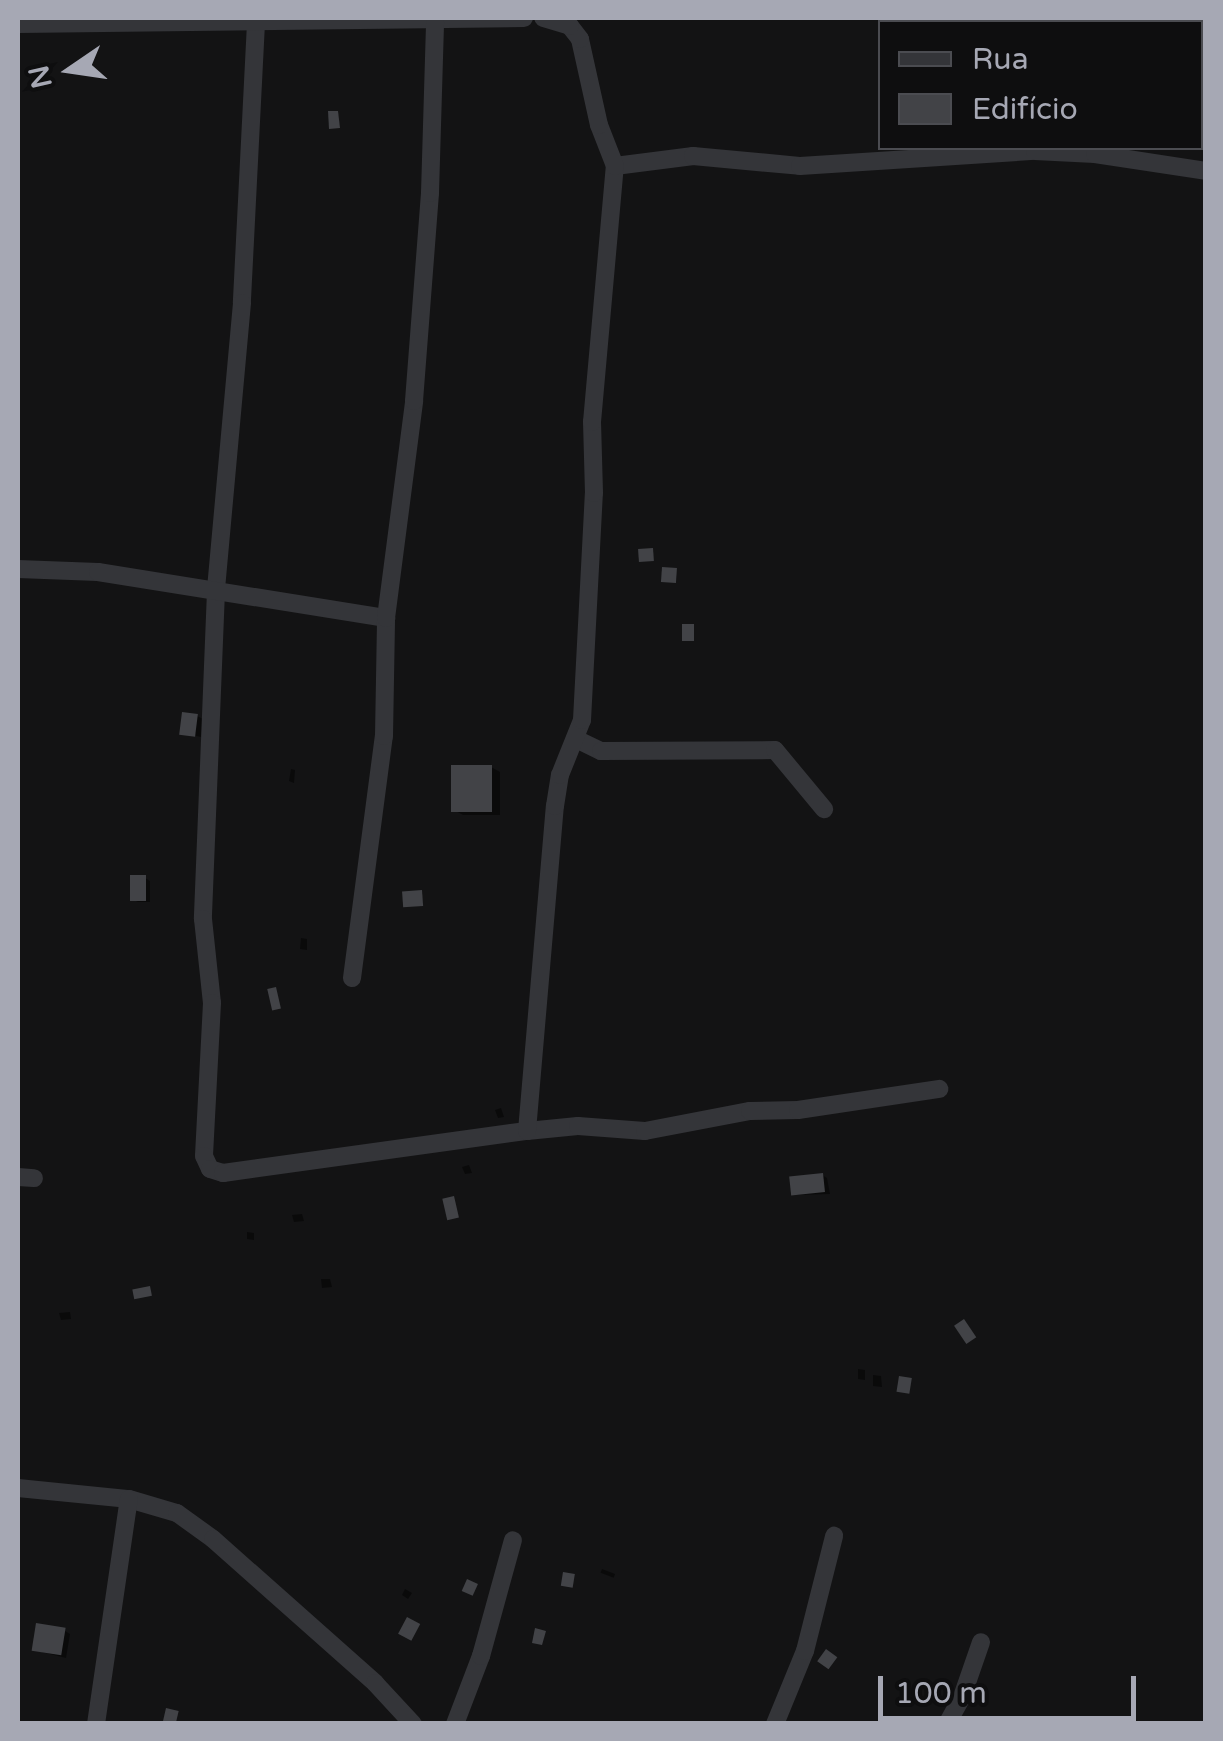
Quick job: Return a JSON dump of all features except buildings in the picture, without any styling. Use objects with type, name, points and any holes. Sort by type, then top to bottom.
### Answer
[{"type":"street","points":[[18,24],[524,18]]},
{"type":"street","points":[[527,1130],[555,806],[560,775],[578,740],[584,706],[594,493],[592,422],[615,166],[599,125],[580,39],[570,26],[543,18]]},
{"type":"street","points":[[352,978],[384,736],[386,618],[414,401],[430,193],[436,22]]},
{"type":"street","points":[[256,23],[242,303],[216,591],[203,919],[212,1004],[204,1156],[210,1169],[223,1173],[527,1130],[578,1126],[645,1131],[750,1111],[798,1110],[939,1089]]},
{"type":"street","points":[[615,166],[693,156],[800,166],[1036,150],[1095,151],[1206,171]]},
{"type":"street","points":[[18,569],[98,572],[386,618]]},
{"type":"street","points":[[578,740],[601,751],[774,750],[824,809]]},
{"type":"street","points":[[18,1488],[129,1498],[178,1513],[214,1539],[375,1683],[413,1724]]},
{"type":"street","points":[[96,1724],[129,1498]]},
{"type":"street","points":[[775,1724],[805,1651],[834,1536]]},
{"type":"street","points":[[456,1724],[481,1656],[513,1540]]},
{"type":"street","points":[[947,1724],[962,1698],[981,1642]]}]
